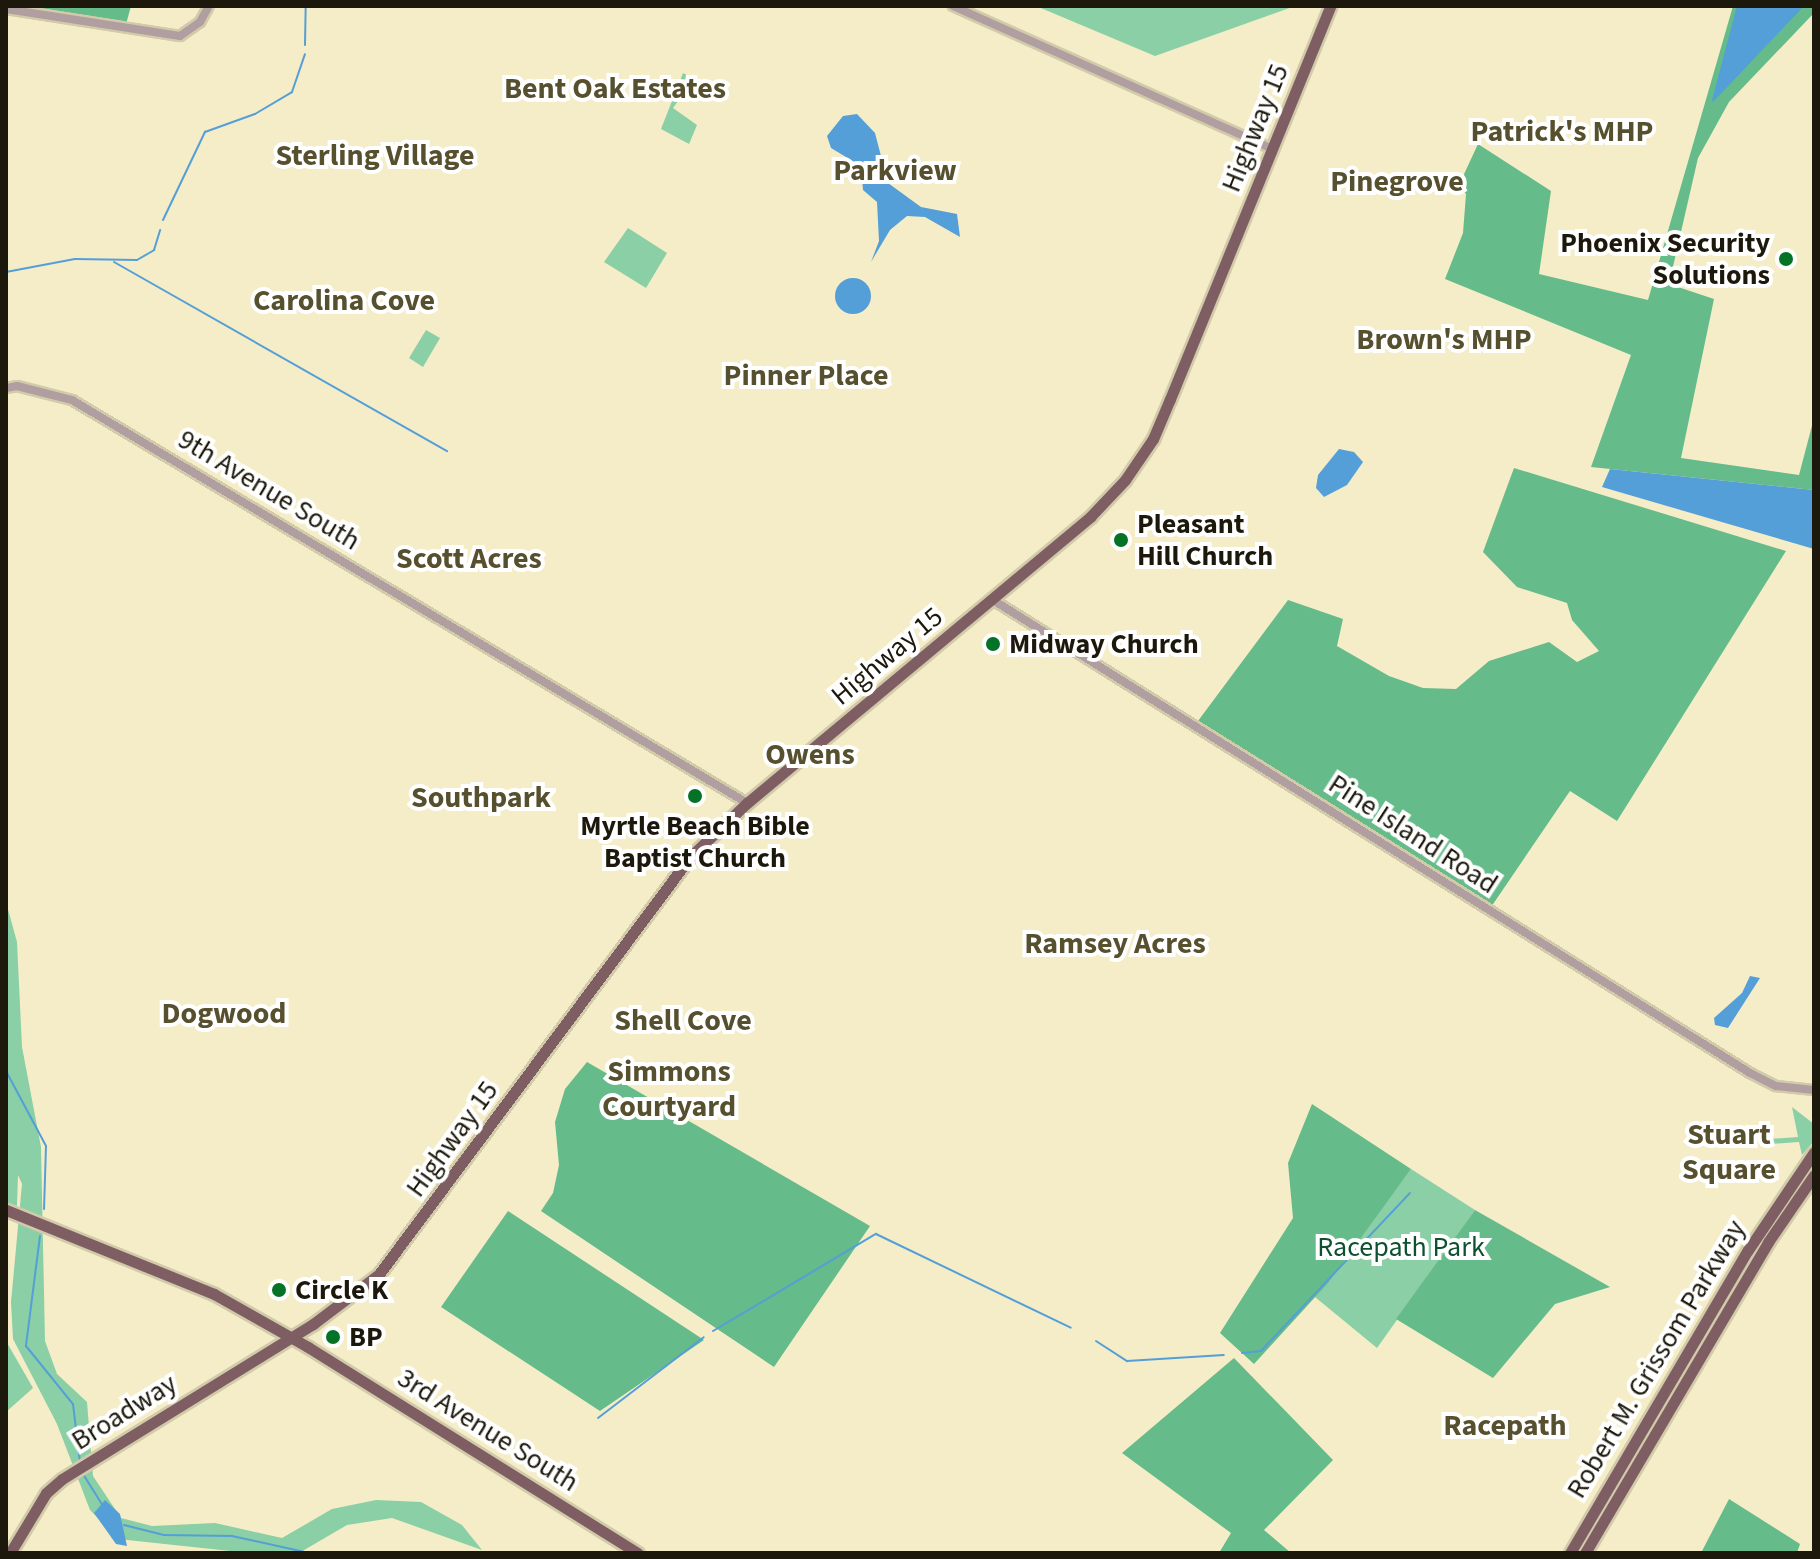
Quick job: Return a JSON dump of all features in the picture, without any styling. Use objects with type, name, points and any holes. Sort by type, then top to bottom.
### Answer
[{"type":"main road","name":"Highway 15","points":[[290,1338],[385,1267],[668,884],[747,803],[1090,517],[1136,466],[1175,387],[1330,6]]},
{"type":"main road","name":"Robert M. Grissom Parkway","points":[[1570,1553],[1782,1195],[1814,1152]]},
{"type":"main road","name":"Robert M. Grissom Parkway","points":[[1585,1553],[1792,1206],[1814,1175]]},
{"type":"main road","points":[[1782,1195],[1792,1206]]},
{"type":"main road","name":"3rd Avenue South","points":[[6,1210],[214,1294],[638,1553]]},
{"type":"main road","name":"Broadway","points":[[10,1553],[46,1493],[62,1479],[290,1338]]},
{"type":"street","points":[[6,9],[180,36],[200,22],[209,6]]},
{"type":"street","points":[[953,6],[1272,149]]},
{"type":"street","name":"9th Avenue South","points":[[6,388],[17,386],[72,400],[747,803]]},
{"type":"street","name":"Pine Island Road","points":[[993,600],[1750,1073],[1776,1086],[1814,1090]]},
{"type":"green space","points":[[6,6],[131,6],[125,28]]},
{"type":"green space","points":[[1036,6],[1295,6],[1155,56]]},
{"type":"green space","points":[[1733,6],[1814,6],[1814,13],[1729,102],[1698,158],[1669,284],[1714,299],[1681,458],[1799,475],[1814,418],[1814,490],[1591,467],[1631,355],[1445,279],[1463,233],[1466,194],[1459,185],[1478,144],[1551,191],[1539,274],[1648,300]]},
{"type":"green space","points":[[683,73],[694,79],[673,108],[697,125],[689,144],[661,129]]},
{"type":"green space","points":[[628,228],[667,253],[646,288],[604,262]]},
{"type":"green space","points":[[426,330],[440,338],[423,367],[409,358]]},
{"type":"green space","points":[[1514,468],[1786,551],[1617,821],[1570,791],[1489,910],[1195,725],[1288,600],[1343,619],[1337,646],[1389,676],[1423,688],[1456,689],[1489,661],[1549,642],[1577,662],[1599,651],[1572,620],[1567,603],[1517,587],[1483,552]]},
{"type":"green space","points":[[6,902],[17,942],[22,1047],[41,1147],[45,1341],[57,1374],[87,1402],[93,1476],[121,1518],[152,1526],[215,1523],[282,1538],[332,1509],[376,1500],[421,1502],[462,1525],[482,1550],[392,1518],[347,1525],[299,1553],[249,1553],[118,1539],[90,1510],[57,1424],[13,1339],[11,1302],[22,1184],[18,1175],[17,1206],[6,1202]]},
{"type":"green space","points":[[587,1062],[870,1226],[774,1367],[541,1211],[553,1193],[559,1165],[555,1122],[565,1089]]},
{"type":"green space","points":[[1312,1104],[1411,1169],[1328,1283],[1254,1364],[1220,1333],[1293,1218],[1288,1163]]},
{"type":"green space","name":"Stuart Square","points":[[1792,1107],[1814,1124],[1814,1141],[1802,1155],[1799,1142],[1770,1144],[1769,1139],[1798,1137]]},
{"type":"green space","name":"Racepath Park","points":[[1411,1169],[1475,1210],[1377,1348],[1315,1297]]},
{"type":"green space","points":[[1475,1210],[1610,1287],[1555,1304],[1493,1378],[1396,1319]]},
{"type":"green space","points":[[508,1211],[704,1340],[600,1411],[441,1307]]},
{"type":"green space","points":[[6,1341],[33,1388],[6,1412]]},
{"type":"green space","points":[[1234,1358],[1333,1460],[1264,1530],[1291,1553],[1219,1553],[1231,1533],[1122,1453]]},
{"type":"green space","points":[[1729,1499],[1800,1544],[1797,1553],[1701,1553]]},
{"type":"water","points":[[1737,6],[1804,6],[1713,102],[1712,100]]},
{"type":"water","points":[[857,114],[875,133],[888,183],[921,207],[957,214],[960,237],[925,217],[907,216],[890,230],[871,262],[879,241],[877,202],[863,190],[861,166],[831,148],[827,136],[843,116]]},
{"type":"water","points":[[853,278],[866,283],[871,296],[866,309],[853,314],[840,309],[835,296],[840,283]]},
{"type":"water","points":[[1339,449],[1354,452],[1363,462],[1347,485],[1324,497],[1316,488],[1318,475]]},
{"type":"water","points":[[1610,469],[1814,490],[1814,549],[1602,487]]},
{"type":"water","points":[[1750,976],[1760,978],[1728,1028],[1715,1025],[1714,1018],[1742,993]]},
{"type":"water","points":[[105,1500],[120,1514],[127,1546],[116,1544],[94,1513]]},
{"type":"waterway","points":[[305,45],[306,6]]},
{"type":"waterway","points":[[163,220],[205,132],[255,114],[292,92],[305,54]]},
{"type":"waterway","points":[[6,272],[75,259],[137,260],[154,250],[160,230]]},
{"type":"waterway","points":[[114,262],[447,451]]},
{"type":"waterway","points":[[6,1071],[46,1146],[44,1209]]},
{"type":"waterway","points":[[1242,1353],[1261,1351],[1410,1193]]},
{"type":"waterway","points":[[713,1331],[876,1234],[1071,1328]]},
{"type":"waterway","points":[[40,1236],[26,1346],[73,1404],[80,1463]]},
{"type":"waterway","points":[[598,1418],[704,1337]]},
{"type":"waterway","points":[[1096,1341],[1127,1361],[1224,1355]]},
{"type":"waterway","points":[[83,1474],[102,1505]]},
{"type":"waterway","points":[[124,1525],[164,1535],[232,1536],[309,1553]]},
{"type":"place","name":"Phoenix Security Solutions","points":[[1786,259]]},
{"type":"place","name":"Pleasant Hill Church","points":[[1121,540]]},
{"type":"place","name":"Midway Church","points":[[993,644]]},
{"type":"place","name":"Myrtle Beach Bible Baptist Church","points":[[695,796]]},
{"type":"place","name":"Circle K","points":[[279,1290]]},
{"type":"place","name":"BP","points":[[333,1337]]},
{"type":"district","name":"Bent Oak Estates","points":[[615,89]]},
{"type":"district","name":"Patrick's MHP","points":[[1562,132]]},
{"type":"district","name":"Sterling Village","points":[[375,156]]},
{"type":"district","name":"Parkview","points":[[895,171]]},
{"type":"district","name":"Pinegrove","points":[[1397,182]]},
{"type":"district","name":"Carolina Cove","points":[[344,301]]},
{"type":"district","name":"Brown's MHP","points":[[1444,340]]},
{"type":"district","name":"Pinner Place","points":[[806,376]]},
{"type":"district","name":"Scott Acres","points":[[469,559]]},
{"type":"district","name":"Owens","points":[[810,755]]},
{"type":"district","name":"Southpark","points":[[481,798]]},
{"type":"district","name":"Ramsey Acres","points":[[1115,944]]},
{"type":"district","name":"Dogwood","points":[[224,1014]]},
{"type":"district","name":"Shell Cove","points":[[683,1021]]},
{"type":"district","name":"Simmons Courtyard","points":[[669,1089]]},
{"type":"district","name":"Stuart Square","points":[[1729,1152]]},
{"type":"district","name":"Racepath","points":[[1505,1426]]}]
